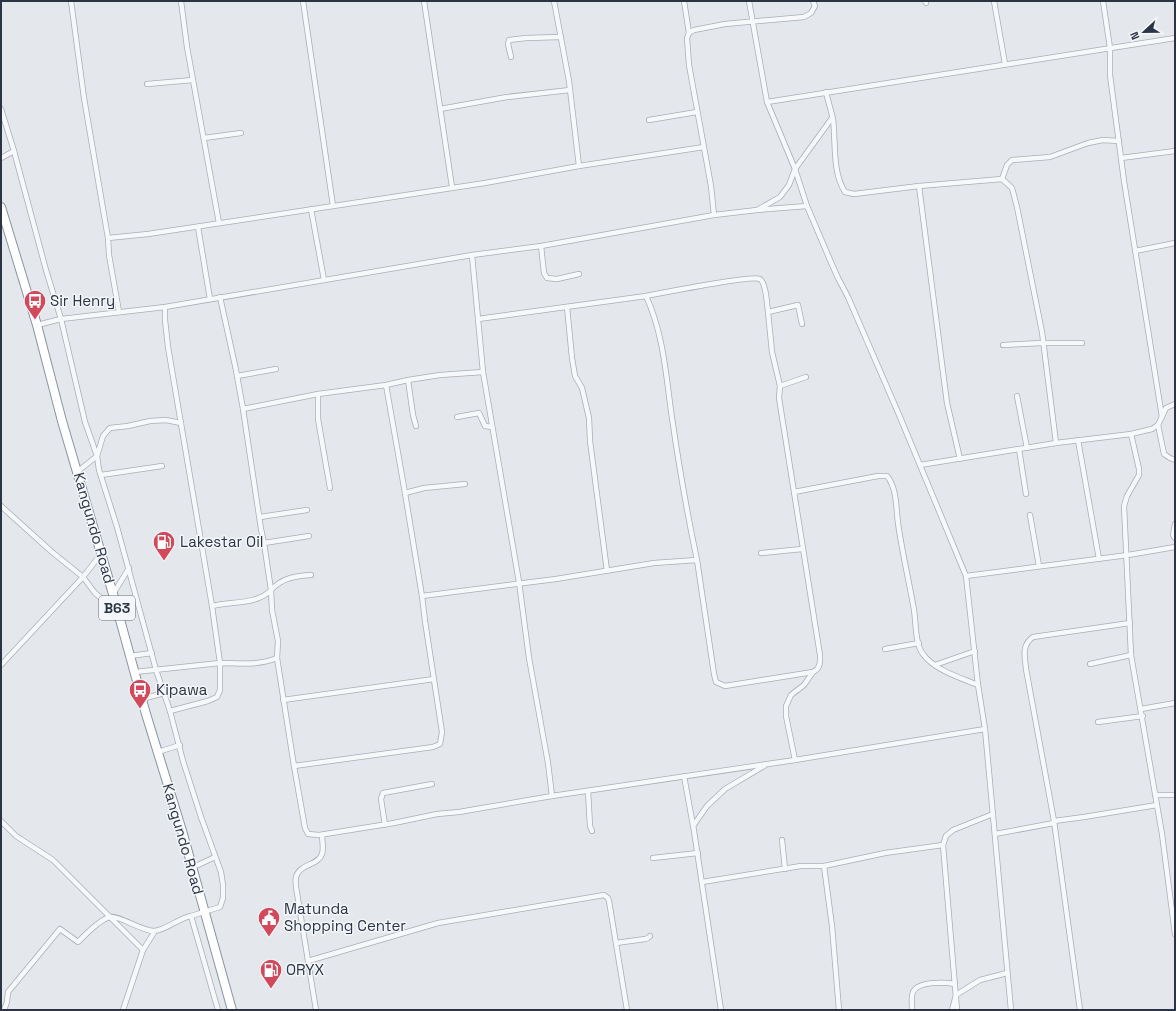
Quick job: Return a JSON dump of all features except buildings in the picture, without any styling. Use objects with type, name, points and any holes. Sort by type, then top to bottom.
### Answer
[{"type":"highway","name":"Kangundo Road","points":[[1,207],[37,325],[77,472],[142,699],[192,866],[232,1010]]},
{"type":"street","points":[[70,1],[84,98],[119,312]]},
{"type":"street","points":[[181,1],[193,80],[219,223]]},
{"type":"street","points":[[304,1],[334,206]]},
{"type":"street","points":[[424,1],[452,188]]},
{"type":"street","points":[[554,1],[570,90],[579,166]]},
{"type":"street","points":[[684,1],[688,33],[689,65],[704,147],[714,215]]},
{"type":"street","points":[[749,1],[767,102],[795,169],[807,206],[838,278],[848,297],[966,576],[978,685],[985,729],[1011,1010]]},
{"type":"street","points":[[688,33],[694,30],[725,24],[804,17],[812,13],[815,6],[813,1]]},
{"type":"street","points":[[994,1],[1005,64]]},
{"type":"street","points":[[1103,1],[1110,48],[1110,74],[1121,158],[1162,417]]},
{"type":"street","points":[[511,57],[508,44],[509,40],[561,37]]},
{"type":"street","points":[[767,102],[1175,38]]},
{"type":"street","points":[[146,84],[193,80]]},
{"type":"street","points":[[440,109],[507,97],[570,90]]},
{"type":"street","points":[[826,92],[832,118],[836,162],[841,185],[845,192],[854,194],[920,186],[1002,179],[1012,188],[1043,343],[1056,443]]},
{"type":"street","points":[[1,109],[14,150],[46,270],[61,319],[85,422],[97,456],[101,476],[129,568],[156,670],[170,711],[201,817],[223,878],[222,904],[220,907],[191,916],[155,931],[139,928],[116,918],[109,917],[98,924],[78,942],[60,929],[8,992],[4,1010]]},
{"type":"street","points":[[649,120],[697,112]]},
{"type":"street","points":[[757,210],[780,197],[789,185],[795,169],[832,118]]},
{"type":"street","points":[[204,138],[241,133]]},
{"type":"street","points":[[1002,179],[1007,164],[1012,160],[1050,157],[1088,143],[1103,140],[1119,141]]},
{"type":"street","points":[[108,238],[148,234],[452,188],[579,166],[704,147]]},
{"type":"street","points":[[1,158],[14,150]]},
{"type":"street","points":[[1121,158],[1175,151]]},
{"type":"street","points":[[920,186],[947,403],[960,459]]},
{"type":"street","points":[[37,325],[61,319],[165,307],[472,255],[541,246],[714,215],[807,206]]},
{"type":"street","points":[[311,209],[324,280]]},
{"type":"street","points":[[198,226],[210,299]]},
{"type":"street","points":[[1135,251],[1175,244]]},
{"type":"street","points":[[541,246],[544,273],[548,278],[557,279],[579,274]]},
{"type":"street","points":[[472,255],[484,372],[492,427],[548,762],[552,796]]},
{"type":"street","points":[[478,319],[646,296],[751,278],[762,280],[768,312],[772,352],[780,386],[780,398],[802,549],[820,655],[820,666],[813,672],[804,685],[791,695],[786,706],[795,760]]},
{"type":"street","points":[[646,296],[660,334],[716,682],[725,686],[736,685],[813,672]]},
{"type":"street","points":[[220,297],[243,409],[271,590],[272,610],[278,641],[277,658],[283,700],[305,828],[308,834],[322,835],[385,825],[437,814],[459,812],[552,796],[795,760],[985,729]]},
{"type":"street","points":[[768,312],[798,304],[802,324]]},
{"type":"street","points":[[165,307],[168,347],[212,606],[220,663],[220,690],[217,697],[208,701],[170,711]]},
{"type":"street","points":[[567,307],[575,376],[582,388],[589,418],[590,441],[607,571]]},
{"type":"street","points":[[1003,345],[1082,343]]},
{"type":"street","points":[[237,376],[276,368]]},
{"type":"street","points":[[243,409],[318,394],[440,375],[484,372]]},
{"type":"street","points":[[780,386],[806,377]]},
{"type":"street","points":[[408,380],[416,426]]},
{"type":"street","points":[[294,766],[433,747],[440,744],[442,732],[422,596],[386,384]]},
{"type":"street","points":[[318,394],[318,418],[330,488]]},
{"type":"street","points":[[1017,396],[1027,448]]},
{"type":"street","points":[[1175,404],[1166,408],[1158,426],[1164,454],[1175,460]]},
{"type":"street","points":[[457,417],[479,413],[485,426],[492,427]]},
{"type":"street","points":[[77,472],[97,456],[104,436],[110,428],[150,421],[166,420],[181,423]]},
{"type":"street","points":[[920,465],[1056,443],[1131,434],[1158,426]]},
{"type":"street","points":[[1131,434],[1139,469],[1139,475],[1127,496],[1124,506],[1128,555],[1131,655],[1143,716],[1162,834],[1175,934]]},
{"type":"street","points":[[1078,440],[1099,559]]},
{"type":"street","points":[[1019,449],[1026,494]]},
{"type":"street","points":[[101,476],[162,466]]},
{"type":"street","points":[[794,492],[878,476],[887,476],[891,481],[895,499],[900,537],[922,653],[935,665],[951,674],[978,685]]},
{"type":"street","points":[[405,493],[424,488],[465,484]]},
{"type":"street","points":[[1,506],[52,552],[83,577],[95,593],[102,599],[114,597],[129,568]]},
{"type":"street","points":[[260,518],[307,510]]},
{"type":"street","points":[[1030,515],[1039,566]]},
{"type":"street","points":[[1175,524],[1173,535],[1175,538]]},
{"type":"street","points":[[264,543],[309,536]]},
{"type":"street","points":[[966,576],[1128,555],[1175,547]]},
{"type":"street","points":[[761,553],[802,549]]},
{"type":"street","points":[[1,665],[83,577],[101,554]]},
{"type":"street","points":[[422,596],[654,564],[696,560]]},
{"type":"street","points":[[212,606],[260,598],[266,596],[283,580],[311,575]]},
{"type":"street","points":[[1080,1010],[1054,822],[1026,669],[1024,648],[1026,642],[1033,637],[1130,623]]},
{"type":"street","points":[[885,649],[919,643]]},
{"type":"street","points":[[935,665],[975,651]]},
{"type":"street","points":[[130,656],[152,653]]},
{"type":"street","points":[[1090,664],[1131,655]]},
{"type":"street","points":[[135,672],[220,663],[257,664],[277,658]]},
{"type":"street","points":[[283,700],[434,679]]},
{"type":"street","points":[[142,699],[164,693]]},
{"type":"street","points":[[1141,709],[1175,703]]},
{"type":"street","points":[[1098,722],[1143,716]]},
{"type":"street","points":[[158,752],[180,745]]},
{"type":"street","points":[[693,826],[707,806],[725,789],[767,764]]},
{"type":"street","points":[[684,776],[698,853],[721,1010]]},
{"type":"street","points":[[385,825],[381,799],[383,793],[432,784]]},
{"type":"street","points":[[588,791],[590,826],[592,831]]},
{"type":"street","points":[[1155,795],[1175,795]]},
{"type":"street","points":[[995,834],[1054,822],[1157,805]]},
{"type":"street","points":[[957,1010],[943,845],[946,836],[954,830],[993,814]]},
{"type":"street","points":[[1,821],[16,836],[53,860],[143,950]]},
{"type":"street","points":[[316,1010],[297,893],[296,878],[299,871],[305,866],[320,858],[323,853],[322,835]]},
{"type":"street","points":[[782,840],[785,869]]},
{"type":"street","points":[[702,882],[801,866],[824,866],[885,853],[943,845]]},
{"type":"street","points":[[653,858],[698,853]]},
{"type":"street","points":[[192,866],[216,857]]},
{"type":"street","points":[[824,866],[832,926],[838,1010]]},
{"type":"street","points":[[308,961],[438,923],[604,895],[609,901],[627,1010]]},
{"type":"street","points":[[191,916],[218,1010]]},
{"type":"street","points":[[123,1010],[143,950],[155,931]]},
{"type":"street","points":[[616,942],[645,939],[650,936]]},
{"type":"street","points":[[952,1010],[956,995],[980,980],[1008,973]]},
{"type":"street","points":[[912,1008],[913,993],[916,988],[934,982],[955,984]]},
{"type":"place","name":"Sir Henry","points":[[35,320]]},
{"type":"place","name":"Lakestar Oil","points":[[164,562]]},
{"type":"place","name":"Kipawa","points":[[140,710]]},
{"type":"place","name":"Matunda Shopping Center","points":[[269,938]]},
{"type":"place","name":"ORYX","points":[[271,990]]}]
